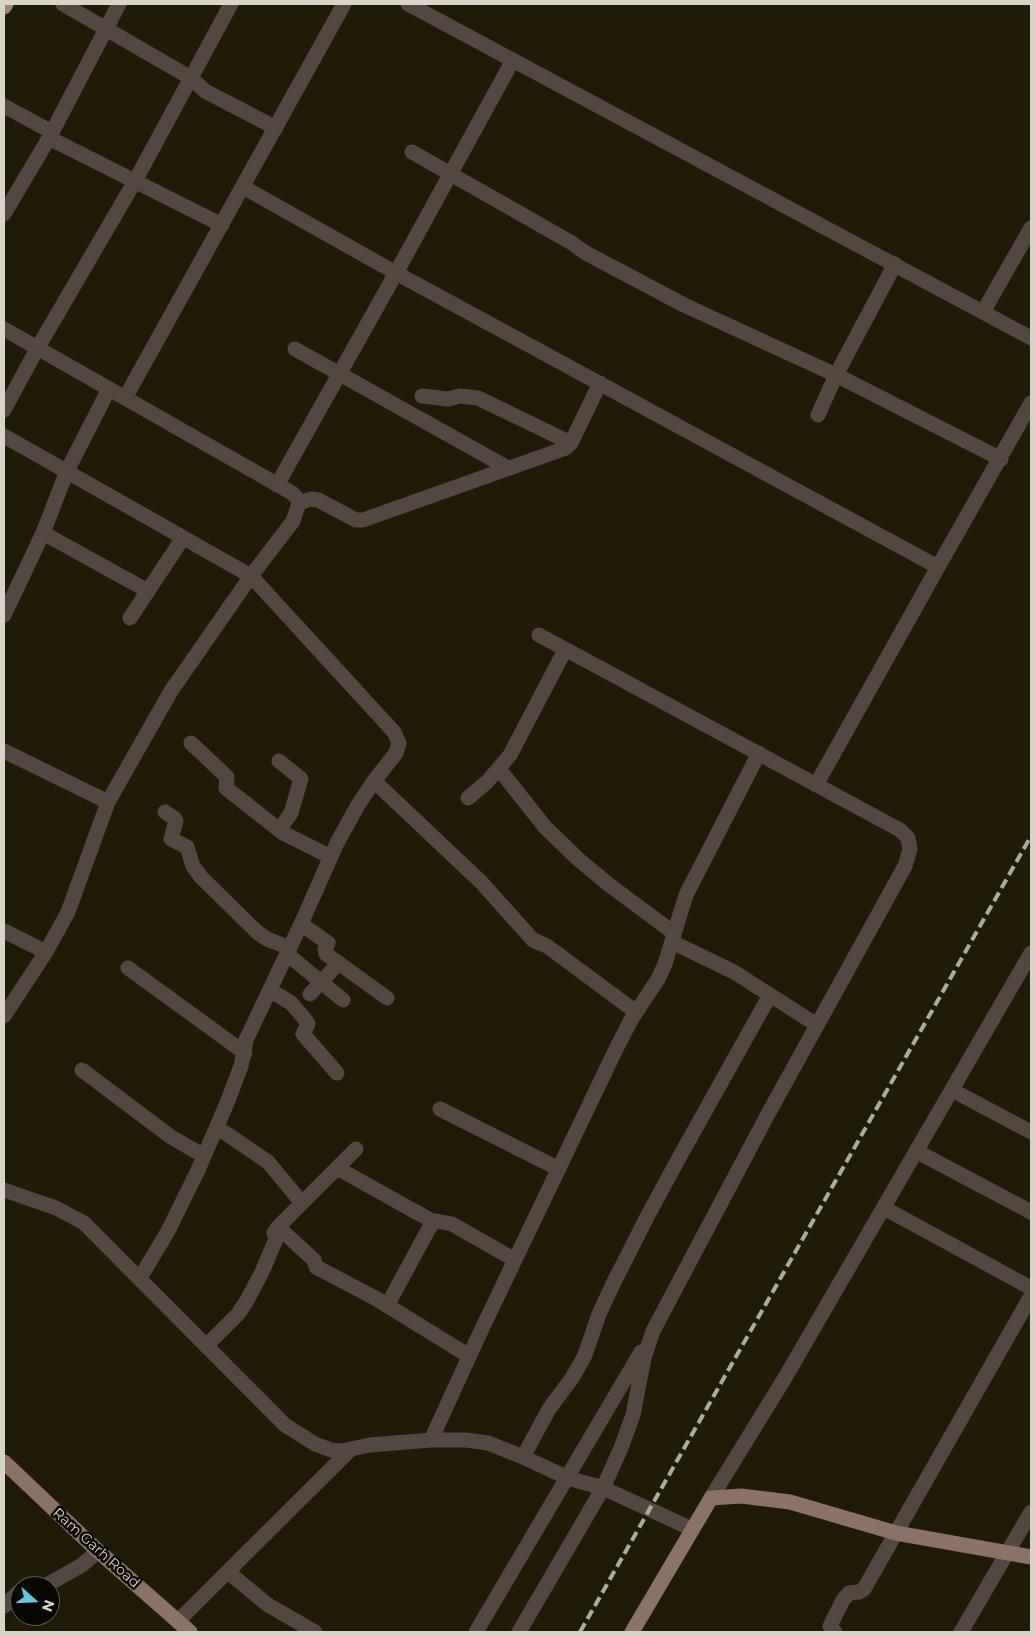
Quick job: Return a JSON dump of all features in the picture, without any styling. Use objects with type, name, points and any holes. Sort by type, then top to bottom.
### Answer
[{"type":"main road","name":"Ram Garh Road","points":[[4,1462],[98,1551],[185,1629]]},
{"type":"main road","points":[[632,1632],[711,1498],[741,1496],[790,1502],[896,1533],[1031,1557]]},
{"type":"street","points":[[63,4],[191,78],[205,91],[276,128]]},
{"type":"street","points":[[4,214],[50,135],[119,4]]},
{"type":"street","points":[[4,410],[37,349],[135,181],[231,4]]},
{"type":"street","points":[[124,398],[243,188],[344,4]]},
{"type":"street","points":[[408,4],[1031,338]]},
{"type":"street","points":[[277,485],[513,60]]},
{"type":"street","points":[[4,106],[50,135],[222,225]]},
{"type":"street","points":[[412,152],[572,243],[584,252],[684,305],[836,375],[1000,458]]},
{"type":"street","points":[[243,188],[938,567]]},
{"type":"street","points":[[983,312],[1031,228]]},
{"type":"street","points":[[818,415],[836,375],[895,264]]},
{"type":"street","points":[[4,329],[292,492],[300,503]]},
{"type":"street","points":[[295,349],[508,468]]},
{"type":"street","points":[[4,1016],[46,952],[68,912],[108,802],[171,691],[250,576],[293,521],[300,503],[311,499],[318,500],[356,520],[363,520],[566,448],[571,443],[600,383]]},
{"type":"street","points":[[4,615],[43,533],[67,471],[109,389]]},
{"type":"street","points":[[422,396],[448,399],[460,396],[478,398],[571,443]]},
{"type":"street","points":[[816,785],[1031,404]]},
{"type":"street","points":[[4,436],[250,576],[394,732],[399,744],[396,753],[358,805],[337,843],[302,924],[246,1040],[244,1045],[245,1053],[227,1103],[204,1156],[168,1231],[140,1278]]},
{"type":"street","points":[[43,533],[148,591]]},
{"type":"street","points":[[130,618],[183,538]]},
{"type":"street","points":[[476,1632],[653,1331],[768,1114],[905,866],[910,849],[908,838],[900,830],[539,635]]},
{"type":"street","points":[[468,798],[500,768],[516,745],[565,650]]},
{"type":"street","points":[[191,743],[227,777],[226,788],[279,830],[331,857]]},
{"type":"street","points":[[4,751],[108,802]]},
{"type":"street","points":[[432,1440],[469,1356],[616,1049],[636,1012],[658,979],[683,904],[695,876],[759,753]]},
{"type":"street","points":[[279,761],[301,780],[291,813],[279,830]]},
{"type":"street","points":[[500,768],[545,827],[572,854],[673,937],[734,972],[817,1025]]},
{"type":"street","points":[[374,781],[481,882],[533,940],[547,946],[636,1012]]},
{"type":"street","points":[[165,812],[176,821],[172,839],[187,847],[193,866],[201,877],[257,932],[289,951],[343,1000]]},
{"type":"street","points":[[302,924],[328,943],[325,953],[387,998]]},
{"type":"street","points":[[4,931],[46,952]]},
{"type":"street","points":[[711,1498],[786,1376],[952,1090],[1027,972],[1031,953]]},
{"type":"street","points":[[310,994],[339,963]]},
{"type":"street","points":[[128,968],[245,1053]]},
{"type":"street","points":[[270,990],[291,1003],[304,1018],[308,1024],[303,1034],[337,1073]]},
{"type":"street","points":[[522,1457],[549,1409],[579,1366],[610,1290],[647,1217],[770,995]]},
{"type":"street","points":[[82,1070],[171,1137],[204,1156]]},
{"type":"street","points":[[952,1090],[1031,1132]]},
{"type":"street","points":[[440,1109],[559,1169]]},
{"type":"street","points":[[216,1128],[268,1162],[302,1203]]},
{"type":"street","points":[[206,1346],[238,1314],[246,1302],[276,1239],[274,1233],[278,1227],[356,1149]]},
{"type":"street","points":[[916,1151],[1031,1212]]},
{"type":"street","points":[[337,1168],[434,1222],[441,1221],[452,1224],[515,1260]]},
{"type":"street","points":[[4,1190],[56,1208],[84,1223],[285,1425],[315,1444],[331,1450],[432,1440],[466,1440],[488,1443],[568,1478],[603,1488],[692,1530]]},
{"type":"street","points":[[884,1208],[1031,1288]]},
{"type":"street","points":[[387,1306],[434,1222]]},
{"type":"street","points":[[278,1227],[314,1260],[316,1267],[387,1306],[469,1356]]},
{"type":"street","points":[[835,1632],[830,1626],[843,1600],[849,1593],[859,1592],[864,1589],[1031,1296]]},
{"type":"street","points":[[519,1632],[603,1488],[621,1448],[632,1415],[644,1358],[653,1331]]},
{"type":"street","points":[[185,1629],[228,1572],[351,1449]]},
{"type":"street","points":[[961,1632],[1031,1512]]},
{"type":"street","points":[[60,1577],[82,1565],[98,1551]]},
{"type":"street","points":[[228,1572],[268,1605],[315,1632]]},
{"type":"railway","points":[[580,1632],[1031,836]]}]
